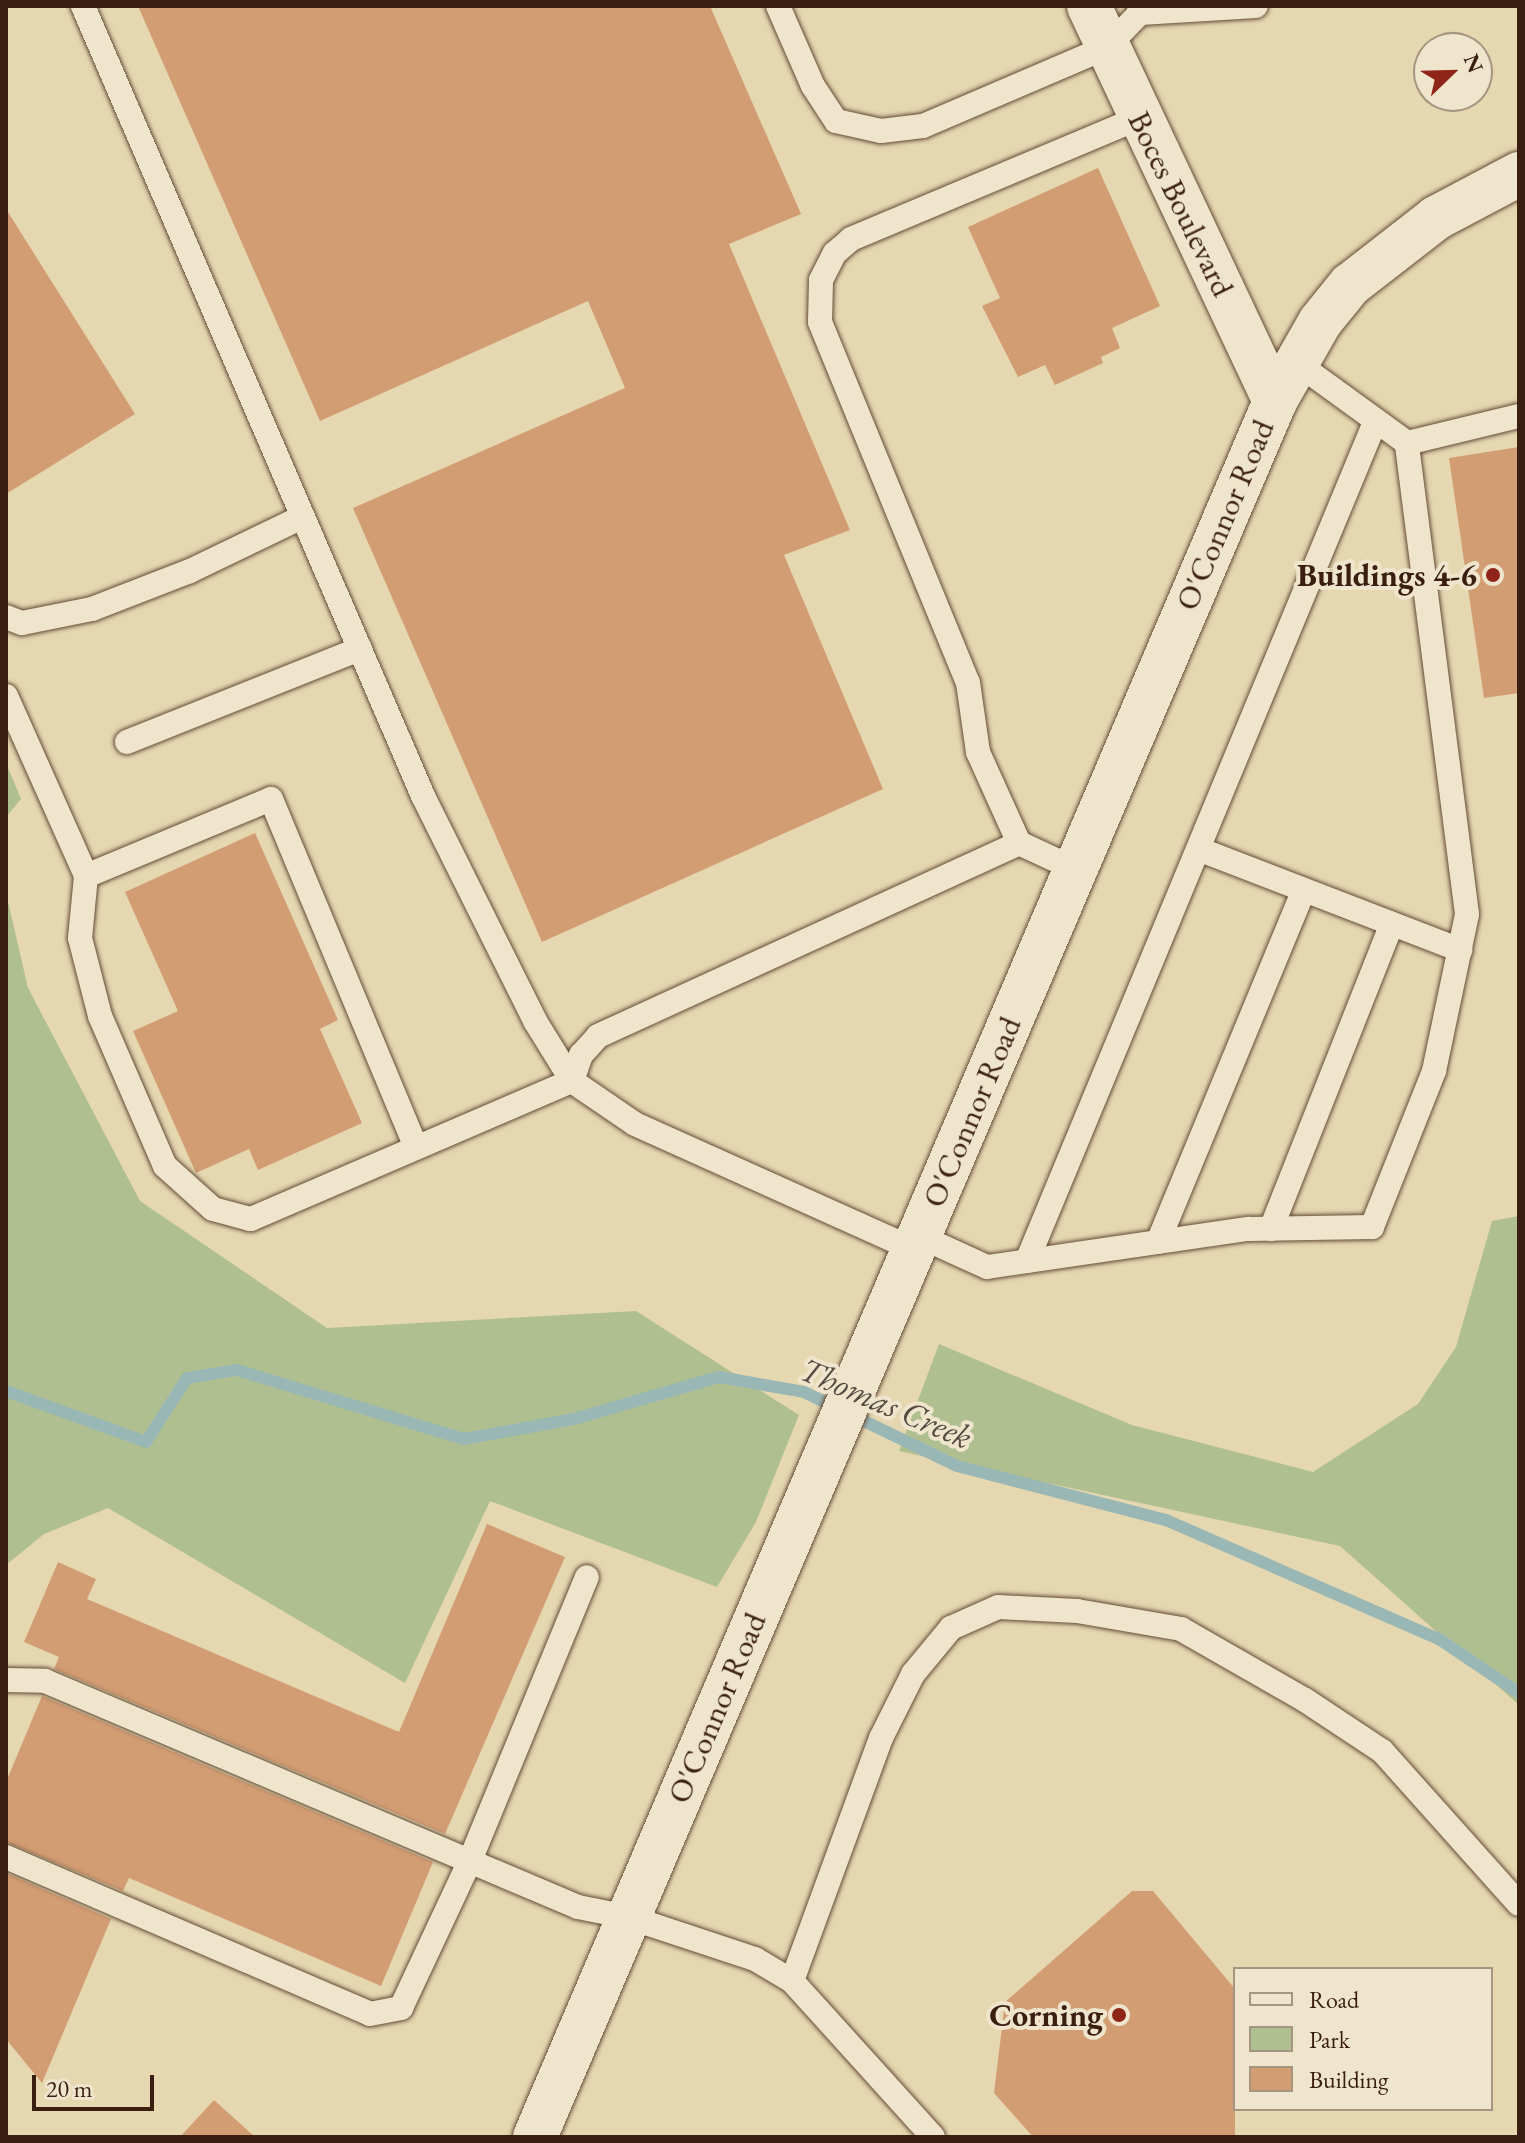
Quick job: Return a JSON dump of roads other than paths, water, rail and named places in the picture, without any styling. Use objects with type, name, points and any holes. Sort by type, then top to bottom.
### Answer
[{"type":"street","name":"Boces Boulevard","points":[[1089,6],[1139,118],[1275,401]]},
{"type":"street","name":"O'Connor Road","points":[[535,2137],[1275,401],[1350,285],[1436,218],[1519,174]]},
{"type":"lane","points":[[83,6],[302,517],[466,888],[572,1081],[635,1124],[916,1242],[987,1267],[1271,1229],[1372,1227],[1434,1071],[1467,914],[1407,443]]},
{"type":"lane","points":[[778,6],[813,86],[836,121],[881,131],[923,126],[1107,47],[1140,9],[1256,6]]},
{"type":"lane","points":[[1075,869],[1019,843],[978,752],[968,683],[820,322],[821,280],[835,253],[851,239],[1139,118]]},
{"type":"lane","points":[[1297,363],[1407,443],[1519,416]]},
{"type":"lane","points":[[1027,1261],[1201,850],[1375,422]]},
{"type":"lane","points":[[6,617],[22,623],[92,609],[190,571],[302,517]]},
{"type":"lane","points":[[127,742],[360,649]]},
{"type":"lane","points":[[6,696],[86,876],[80,938],[100,1016],[165,1166],[213,1209],[251,1219],[572,1081],[581,1055],[598,1036],[1019,843]]},
{"type":"lane","points":[[86,876],[271,799],[416,1147]]},
{"type":"lane","points":[[1201,850],[1460,950]]},
{"type":"lane","points":[[1158,1242],[1304,890]]},
{"type":"lane","points":[[1271,1229],[1392,924]]},
{"type":"lane","points":[[6,1857],[370,2014],[401,2008],[413,1992],[469,1863],[587,1577]]},
{"type":"lane","points":[[792,1981],[881,1738],[913,1674],[951,1628],[998,1607],[1077,1611],[1181,1629],[1291,1692],[1382,1751],[1519,1904]]},
{"type":"lane","points":[[6,1680],[45,1681],[578,1907],[628,1917],[755,1959],[792,1981],[933,2137]]},
{"type":"waterway","name":"Thomas Creek","points":[[6,1391],[146,1442],[187,1378],[237,1370],[464,1439],[574,1419],[719,1377],[804,1392],[957,1466],[1166,1520],[1439,1639],[1519,1693]]},
{"type":"place","name":"Buildings 4-6","points":[[1493,575]]},
{"type":"place","name":"Corning","points":[[1119,2015]]}]
